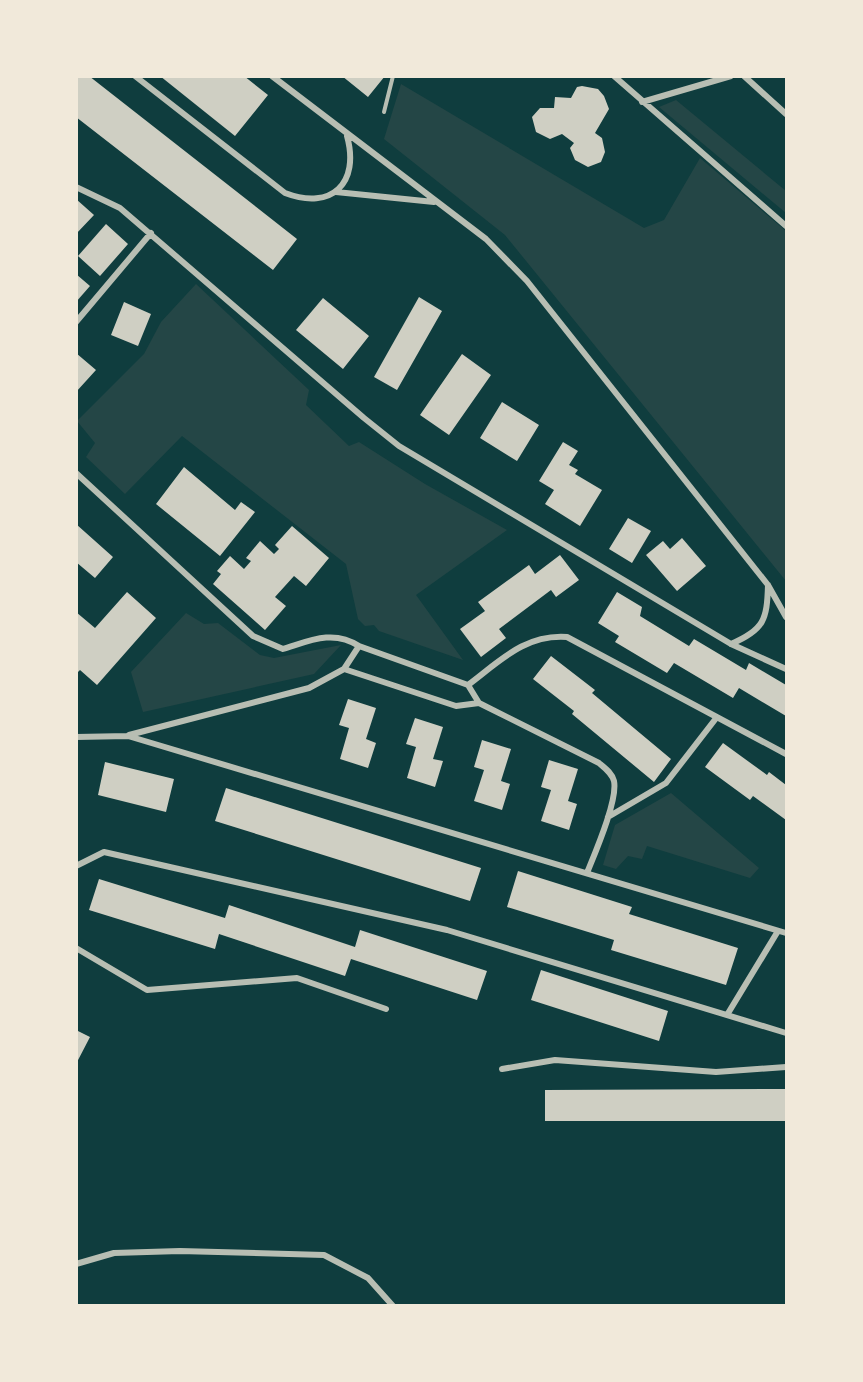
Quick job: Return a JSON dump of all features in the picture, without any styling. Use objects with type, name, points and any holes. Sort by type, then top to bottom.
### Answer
[{"type":"street","points":[[135,76],[285,193],[313,199],[336,192],[434,202]]},
{"type":"street","points":[[272,76],[434,202],[486,239],[527,281],[768,585],[786,617]]},
{"type":"street","points":[[614,76],[786,226]]},
{"type":"street","points":[[642,102],[731,76]]},
{"type":"street","points":[[744,76],[786,114]]},
{"type":"street","points":[[336,192],[350,172],[352,156],[347,135]]},
{"type":"street","points":[[76,188],[120,208],[355,411],[399,446],[732,644],[786,669]]},
{"type":"street","points":[[76,322],[151,233]]},
{"type":"street","points":[[76,473],[253,636],[283,650],[326,638],[345,637],[359,646],[468,685],[479,703],[599,763],[609,772],[614,782],[608,817],[587,873]]},
{"type":"street","points":[[732,644],[750,636],[759,628],[767,612],[768,585]]},
{"type":"street","points":[[468,685],[523,644],[546,635],[567,636],[786,754]]},
{"type":"street","points":[[76,737],[128,736],[309,688],[344,669],[359,646]]},
{"type":"street","points":[[344,669],[456,706],[479,703]]},
{"type":"street","points":[[608,817],[666,783],[717,717]]},
{"type":"street","points":[[128,736],[786,933]]},
{"type":"street","points":[[76,866],[104,852],[447,930],[786,1033]]},
{"type":"street","points":[[727,1015],[778,931]]},
{"type":"street","points":[[76,948],[147,990],[297,978],[386,1009]]},
{"type":"street","points":[[502,1069],[555,1060],[716,1072],[786,1067]]},
{"type":"street","points":[[76,1264],[114,1253],[180,1251],[324,1255],[368,1278],[393,1305]]},
{"type":"lane","points":[[384,112],[393,76]]},
{"type":"shaded area","points":[[401,84],[644,228],[664,220],[700,158],[786,231],[786,581],[505,235],[384,139]]},
{"type":"shaded area","points":[[676,100],[786,191],[786,213],[659,107]]},
{"type":"shaded area","points":[[196,284],[309,390],[306,405],[349,446],[359,442],[425,484],[507,530],[416,595],[463,660],[379,631],[374,625],[365,626],[358,619],[346,564],[182,436],[125,494],[86,457],[95,443],[77,421],[144,354],[161,322]]},
{"type":"shaded area","points":[[186,613],[204,624],[218,623],[260,655],[274,658],[341,645],[314,674],[143,712],[131,672]]},
{"type":"shaded area","points":[[671,793],[759,868],[750,878],[647,846],[642,859],[628,856],[616,869],[603,865],[615,825]]},
{"type":"building","points":[[76,76],[89,76],[297,239],[273,270],[76,117]]},
{"type":"building","points":[[160,76],[244,76],[268,95],[235,136]]},
{"type":"building","points":[[342,76],[385,76],[368,97]]},
{"type":"building","points":[[577,87],[598,89],[604,96],[609,109],[595,133],[602,138],[605,152],[601,162],[588,167],[575,160],[570,148],[574,143],[562,134],[550,139],[536,132],[532,117],[540,108],[554,108],[555,97],[571,98]]},
{"type":"building","points":[[76,199],[94,215],[76,234]]},
{"type":"building","points":[[106,224],[128,244],[100,276],[78,256]]},
{"type":"building","points":[[76,274],[90,286],[76,302]]},
{"type":"building","points":[[419,297],[442,311],[397,390],[374,377]]},
{"type":"building","points":[[323,298],[369,336],[343,369],[296,330]]},
{"type":"building","points":[[124,302],[151,314],[138,346],[111,335]]},
{"type":"building","points":[[76,353],[96,370],[76,392]]},
{"type":"building","points":[[462,354],[491,375],[449,435],[420,415]]},
{"type":"building","points":[[502,402],[539,425],[517,461],[480,438]]},
{"type":"building","points":[[563,442],[578,451],[569,465],[578,470],[575,474],[602,490],[580,526],[545,504],[554,490],[539,481]]},
{"type":"building","points":[[184,467],[235,510],[241,502],[255,512],[220,556],[156,504]]},
{"type":"building","points":[[628,518],[651,531],[632,563],[609,549]]},
{"type":"building","points":[[76,524],[113,557],[95,578],[76,562]]},
{"type":"building","points":[[292,526],[329,558],[306,586],[294,576],[275,597],[286,606],[265,630],[213,584],[221,574],[217,571],[230,556],[244,569],[251,561],[246,558],[260,541],[274,554],[279,549],[275,545]]},
{"type":"building","points":[[682,538],[706,566],[677,591],[646,555],[663,541],[670,549]]},
{"type":"building","points":[[560,555],[579,580],[556,597],[551,590],[499,629],[506,638],[481,657],[460,629],[485,611],[478,602],[529,565],[535,574]]},
{"type":"building","points":[[127,592],[156,618],[97,685],[80,670],[76,674],[76,612],[95,628]]},
{"type":"building","points":[[617,592],[642,607],[640,616],[689,646],[694,639],[746,670],[749,663],[786,685],[786,716],[739,688],[733,698],[674,663],[667,673],[615,642],[619,636],[598,623]]},
{"type":"building","points":[[551,656],[595,690],[592,693],[671,759],[654,782],[572,714],[574,711],[533,679]]},
{"type":"building","points":[[348,699],[376,708],[366,739],[376,743],[368,768],[340,759],[349,728],[339,725]]},
{"type":"building","points":[[415,718],[443,727],[433,759],[443,761],[435,787],[407,778],[416,747],[406,744]]},
{"type":"building","points":[[482,740],[511,749],[501,781],[510,784],[502,810],[474,801],[484,770],[474,767]]},
{"type":"building","points":[[723,743],[767,775],[769,772],[786,785],[786,820],[753,796],[750,800],[705,767]]},
{"type":"building","points":[[549,760],[578,769],[568,801],[577,804],[569,830],[541,821],[551,790],[541,787]]},
{"type":"building","points":[[105,762],[174,779],[166,812],[98,795]]},
{"type":"building","points":[[226,788],[481,868],[470,901],[215,821]]},
{"type":"building","points":[[518,871],[632,907],[629,914],[738,948],[726,985],[611,950],[614,940],[507,907]]},
{"type":"building","points":[[99,879],[225,918],[229,905],[355,947],[360,930],[487,971],[477,1000],[351,959],[345,976],[219,934],[215,949],[89,910]]},
{"type":"building","points":[[541,970],[668,1011],[659,1041],[531,1000]]},
{"type":"building","points":[[76,1030],[90,1037],[76,1064]]},
{"type":"building","points":[[786,1089],[786,1121],[545,1121],[545,1090]]}]
